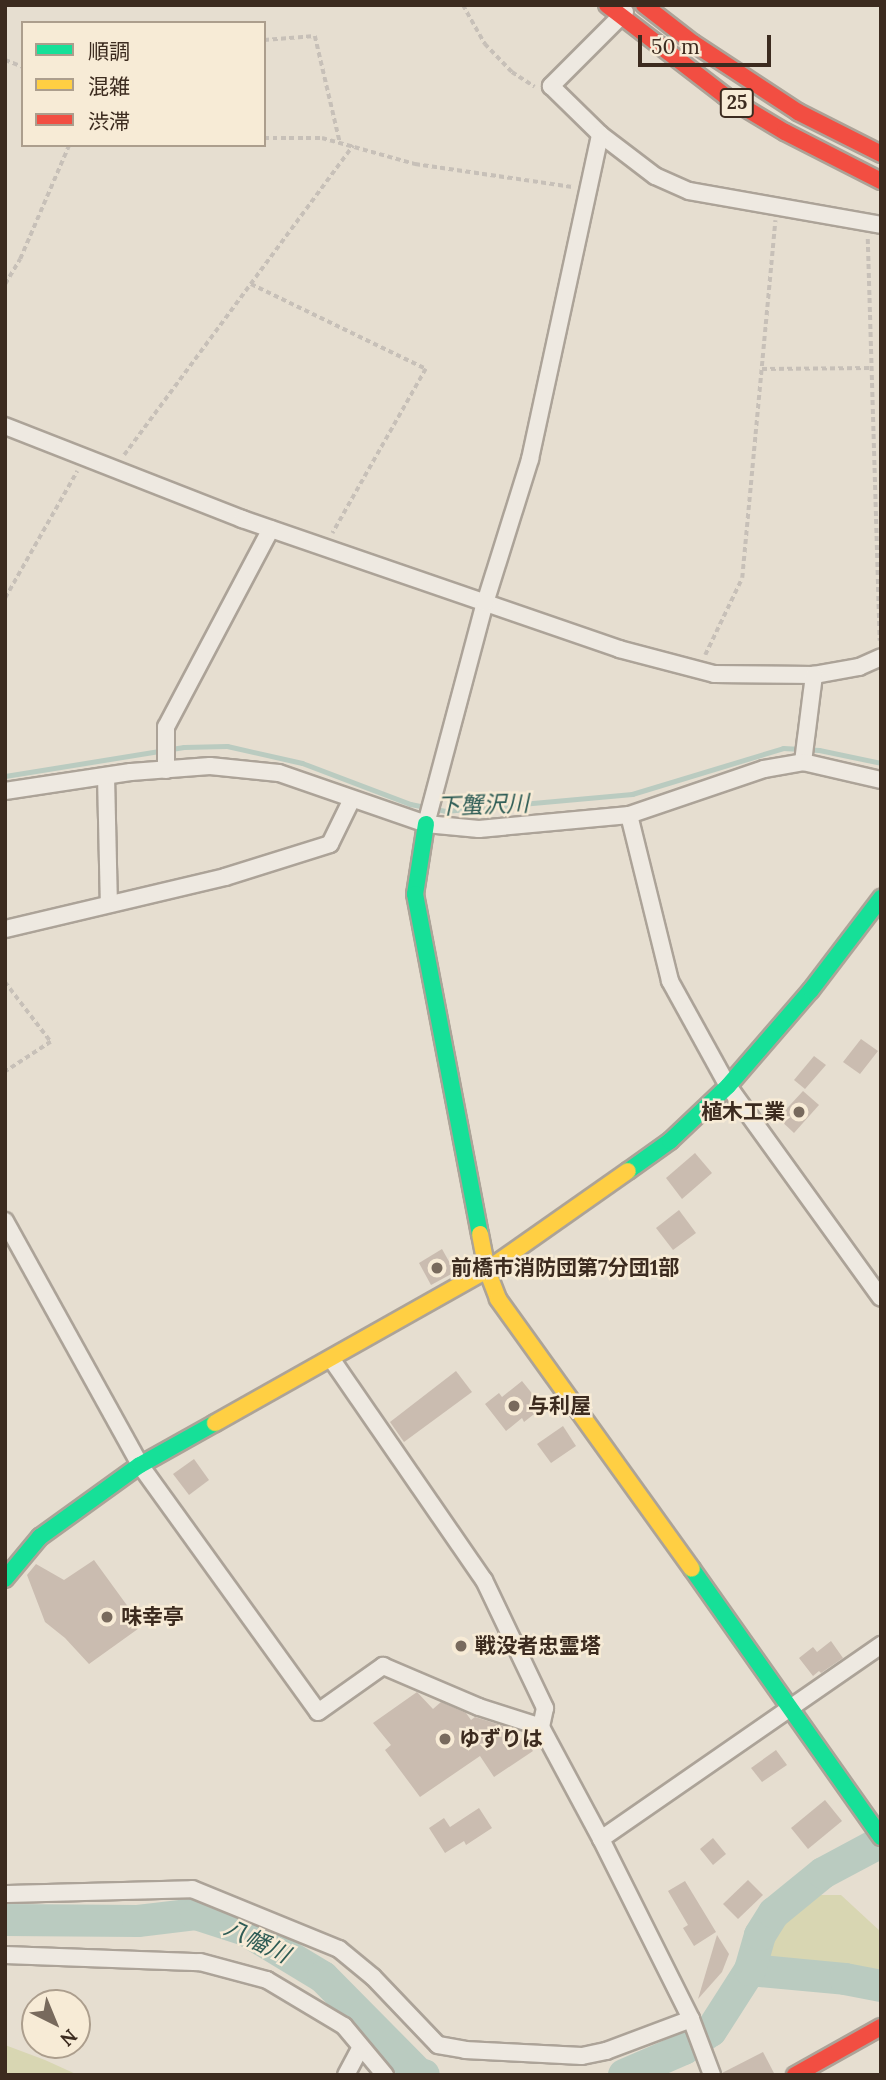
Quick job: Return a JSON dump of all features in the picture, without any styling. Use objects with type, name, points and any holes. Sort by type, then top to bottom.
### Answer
[{"type":"street","name":"25","points":[[607,5],[626,11],[725,96],[785,132],[881,181]]},
{"type":"street","name":"25","points":[[644,5],[731,69],[798,112],[881,154]]},
{"type":"street","points":[[626,11],[551,86],[600,134],[655,176],[689,191],[874,224]]},
{"type":"street","points":[[600,134],[530,459],[485,603],[426,824],[415,894],[487,1270],[498,1299],[792,1707],[878,1833]]},
{"type":"street","points":[[5,426],[271,529],[619,649],[698,670],[714,674],[814,675],[859,667],[881,657]]},
{"type":"street","points":[[166,769],[166,727],[271,529]]},
{"type":"street","points":[[803,762],[814,675]]},
{"type":"street","points":[[5,790],[106,776],[210,766],[279,773],[426,824],[480,829],[629,816],[764,769],[803,762],[881,780]]},
{"type":"street","points":[[106,776],[109,904]]},
{"type":"street","points":[[5,929],[225,877],[330,844],[352,799]]},
{"type":"street","points":[[629,816],[670,981],[728,1086],[881,1298]]},
{"type":"street","points":[[7,1573],[40,1537],[140,1465],[332,1360],[487,1270],[670,1141],[728,1086],[811,990],[881,898]]},
{"type":"street","points":[[5,1221],[140,1465],[318,1712],[383,1666],[479,1707],[541,1727]]},
{"type":"street","points":[[332,1360],[484,1580],[545,1708],[541,1727],[601,1839],[692,2023],[712,2075]]},
{"type":"street","points":[[601,1839],[881,1645]]},
{"type":"street","points":[[5,1894],[192,1889],[339,1949],[373,1977],[438,2045],[465,2050],[582,2056],[606,2051],[692,2023]]},
{"type":"street","points":[[5,1955],[179,1961],[232,1969],[267,1980],[344,2026],[360,2049],[385,2075]]},
{"type":"street","points":[[795,2075],[881,2027]]},
{"type":"street","points":[[346,2075],[360,2049]]},
{"type":"path","points":[[463,5],[485,44],[512,72],[535,87],[551,86]]},
{"type":"path","points":[[266,40],[316,36],[340,143]]},
{"type":"path","points":[[266,138],[323,138],[415,164],[588,189]]},
{"type":"path","points":[[114,468],[353,146]]},
{"type":"path","points":[[5,284],[20,259],[68,147]]},
{"type":"path","points":[[698,670],[742,578],[777,205]]},
{"type":"path","points":[[874,224],[872,377],[881,657]]},
{"type":"path","points":[[251,284],[426,369],[325,548]]},
{"type":"path","points":[[762,369],[872,368]]},
{"type":"path","points":[[872,377],[881,378]]},
{"type":"path","points":[[5,598],[85,457]]},
{"type":"path","points":[[5,982],[51,1042],[5,1072]]},
{"type":"shaded area","points":[[807,1895],[841,1895],[881,1932],[881,1976],[762,1964],[776,1926]]},
{"type":"shaded area","points":[[5,2045],[21,2051],[21,2059],[42,2059],[78,2075],[5,2075]]},
{"type":"building","points":[[861,1039],[878,1051],[860,1074],[843,1062]]},
{"type":"building","points":[[814,1056],[826,1065],[805,1089],[794,1080]]},
{"type":"building","name":"植木工業","points":[[803,1091],[819,1105],[794,1133],[778,1118]]},
{"type":"building","points":[[695,1153],[712,1173],[682,1199],[666,1178]]},
{"type":"building","points":[[679,1210],[696,1233],[673,1250],[656,1228]]},
{"type":"building","name":"前橋市消防団第7分団1部","points":[[442,1249],[455,1272],[431,1285],[419,1263]]},
{"type":"building","points":[[456,1371],[472,1392],[404,1442],[390,1422]]},
{"type":"building","name":"与利屋","points":[[522,1381],[543,1407],[524,1422],[522,1418],[506,1431],[485,1404],[499,1393],[502,1397]]},
{"type":"building","points":[[563,1426],[576,1446],[551,1463],[537,1444]]},
{"type":"building","points":[[194,1459],[209,1480],[189,1495],[173,1474]]},
{"type":"building","points":[[94,1560],[142,1626],[89,1664],[65,1638],[45,1622],[27,1575],[36,1564],[64,1580]]},
{"type":"building","points":[[831,1641],[843,1658],[813,1676],[799,1658],[813,1647],[817,1652]]},
{"type":"building","name":"ゆずりは","points":[[417,1692],[433,1709],[441,1702],[466,1713],[471,1720],[475,1717],[510,1728],[519,1740],[523,1737],[533,1751],[494,1777],[480,1756],[420,1797],[385,1750],[391,1745],[373,1723]]},
{"type":"building","points":[[776,1750],[787,1765],[762,1782],[751,1768]]},
{"type":"building","points":[[825,1800],[842,1821],[808,1849],[791,1828]]},
{"type":"building","points":[[479,1808],[492,1828],[466,1845],[464,1841],[445,1853],[429,1828],[444,1818],[450,1827]]},
{"type":"building","points":[[713,1838],[726,1854],[713,1865],[700,1849]]},
{"type":"building","points":[[748,1880],[763,1895],[738,1919],[723,1904]]},
{"type":"building","points":[[685,1881],[716,1932],[694,1946],[683,1928],[688,1925],[668,1891]]},
{"type":"building","points":[[717,1935],[729,1954],[722,1972],[698,1999]]},
{"type":"building","points":[[763,2052],[775,2075],[722,2075],[722,2073]]},
{"type":"waterway","name":"下蟹沢川","points":[[5,776],[184,747],[227,746],[302,763],[410,804],[445,811],[632,794],[783,748],[819,750],[881,763]]},
{"type":"waterway","points":[[624,2075],[684,2049],[711,2031],[750,1970],[760,1935],[774,1913],[823,1873],[881,1842]]},
{"type":"waterway","name":"八幡川","points":[[5,1920],[138,1921],[196,1914],[245,1930],[323,1977],[419,2074],[424,2075]]},
{"type":"waterway","name":"八幡川","points":[[750,1970],[845,1979],[881,1986]]},
{"type":"traffic: fast","points":[[426,824],[415,894],[480,1234]]},
{"type":"traffic: fast","points":[[628,1171],[670,1141],[728,1086],[811,990],[881,898]]},
{"type":"traffic: fast","points":[[5,1579],[40,1537],[140,1465],[215,1423]]},
{"type":"traffic: fast","points":[[692,1569],[881,1837]]},
{"type":"traffic: slow","points":[[215,1423],[487,1270],[628,1171]]},
{"type":"traffic: slow","points":[[480,1234],[487,1270],[498,1299],[692,1569]]},
{"type":"traffic: jam","points":[[607,5],[725,96],[785,132],[881,181]]},
{"type":"traffic: jam","points":[[644,5],[693,43],[798,112],[881,154]]},
{"type":"traffic: jam","points":[[795,2075],[881,2027]]},
{"type":"place","name":"植木工業","points":[[799,1112]]},
{"type":"place","name":"前橋市消防団第7分団1部","points":[[437,1268]]},
{"type":"place","name":"与利屋","points":[[514,1406]]},
{"type":"place","name":"味幸亭","points":[[107,1617]]},
{"type":"place","name":"戦没者忠霊塔","points":[[461,1646]]},
{"type":"place","name":"ゆずりは","points":[[445,1739]]}]
